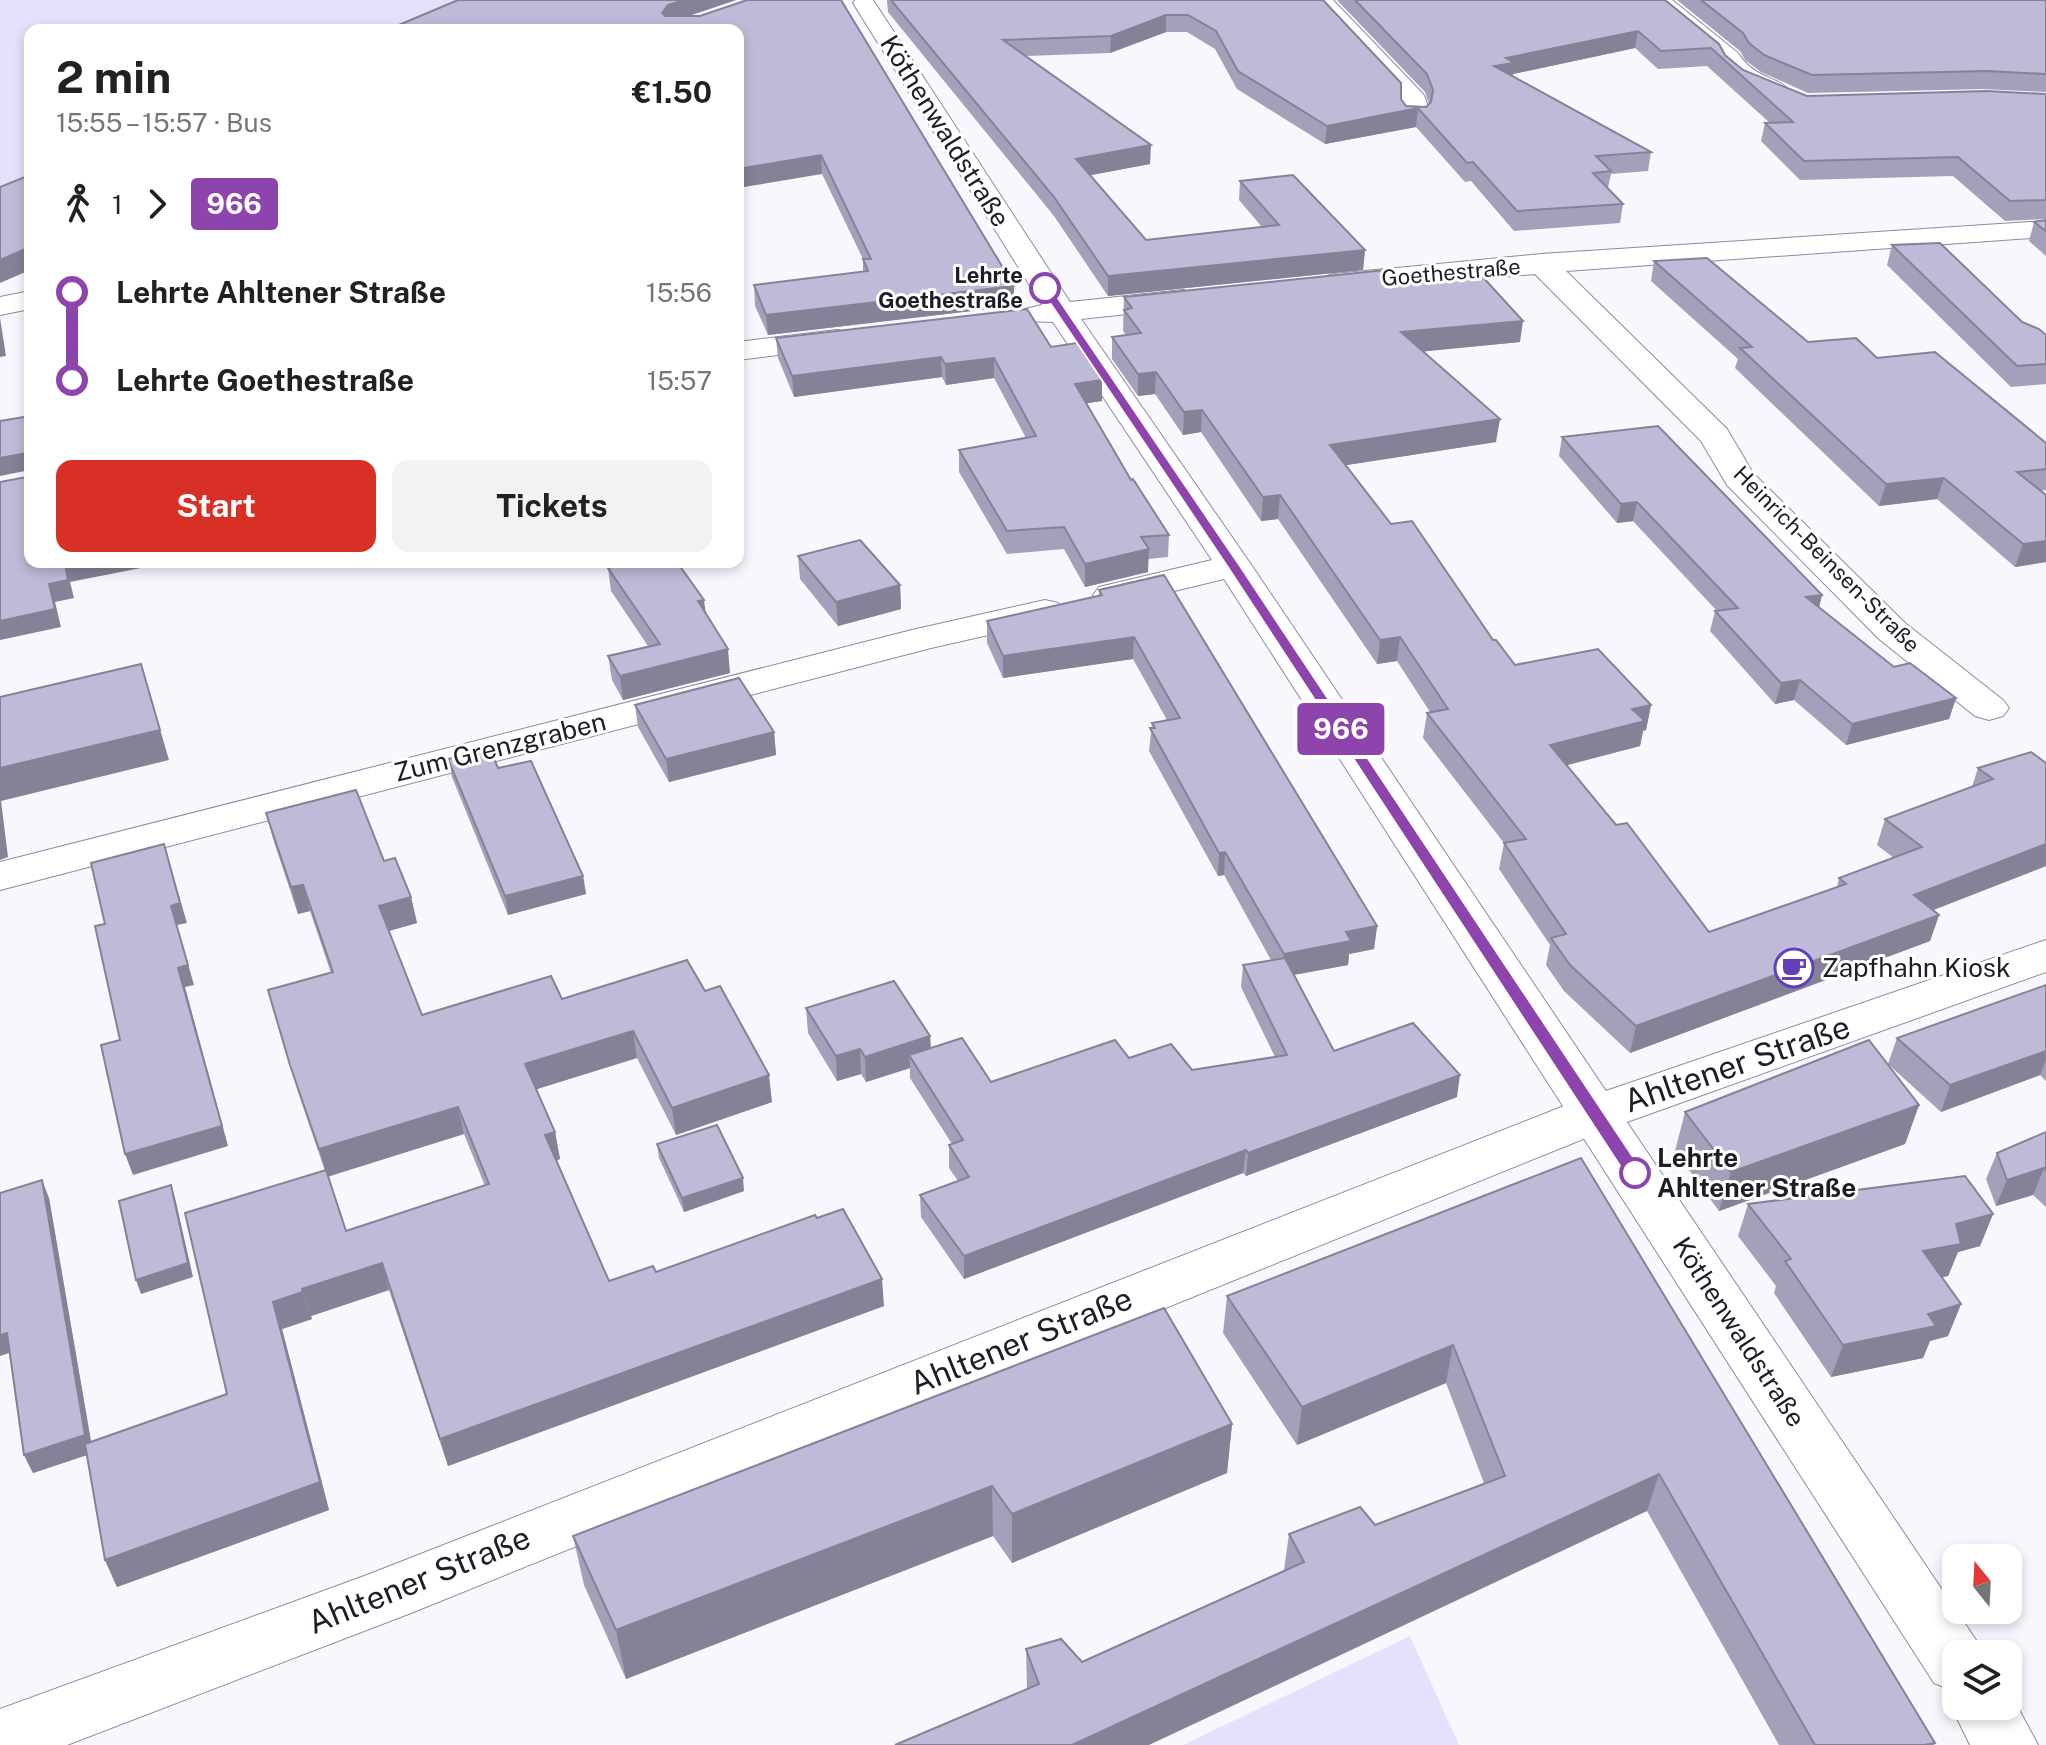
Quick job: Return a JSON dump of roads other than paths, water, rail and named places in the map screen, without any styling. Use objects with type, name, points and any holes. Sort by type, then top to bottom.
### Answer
[{"type":"street","points":[[1321,0],[1414,99],[1415,117]]},
{"type":"street","points":[[1658,0],[1730,58],[1731,65],[1750,80],[1803,104]]},
{"type":"street","name":"Köthenwaldstraße","points":[[866,2],[1061,312],[1234,566],[1942,1642]]},
{"type":"street","name":"Goethestraße","points":[[1306,286],[1541,263],[2046,229]]},
{"type":"street","points":[[1928,236],[1962,268]]},
{"type":"street","name":"Heinrich-Beinsen-Straße","points":[[1541,263],[1715,436],[1739,478],[1892,631],[1989,708]]},
{"type":"street","points":[[1013,318],[1218,295]]},
{"type":"street","points":[[0,306],[24,301]]},
{"type":"street","points":[[744,350],[871,335]]},
{"type":"street","name":"Zum Grenzgraben","points":[[0,876],[926,638],[1234,566]]},
{"type":"street","name":"Ahltener Straße","points":[[0,1740],[389,1594],[1595,1114],[2046,955]]},
{"type":"street","points":[[1991,1720],[2005,1745]]},
{"type":"place","name":"Lehrte Goethestraße","points":[[1045,288]]},
{"type":"place","name":"Zapfhahn Kiosk","points":[[1794,968]]},
{"type":"place","name":"Lehrte Ahltener Straße","points":[[1635,1173]]}]
